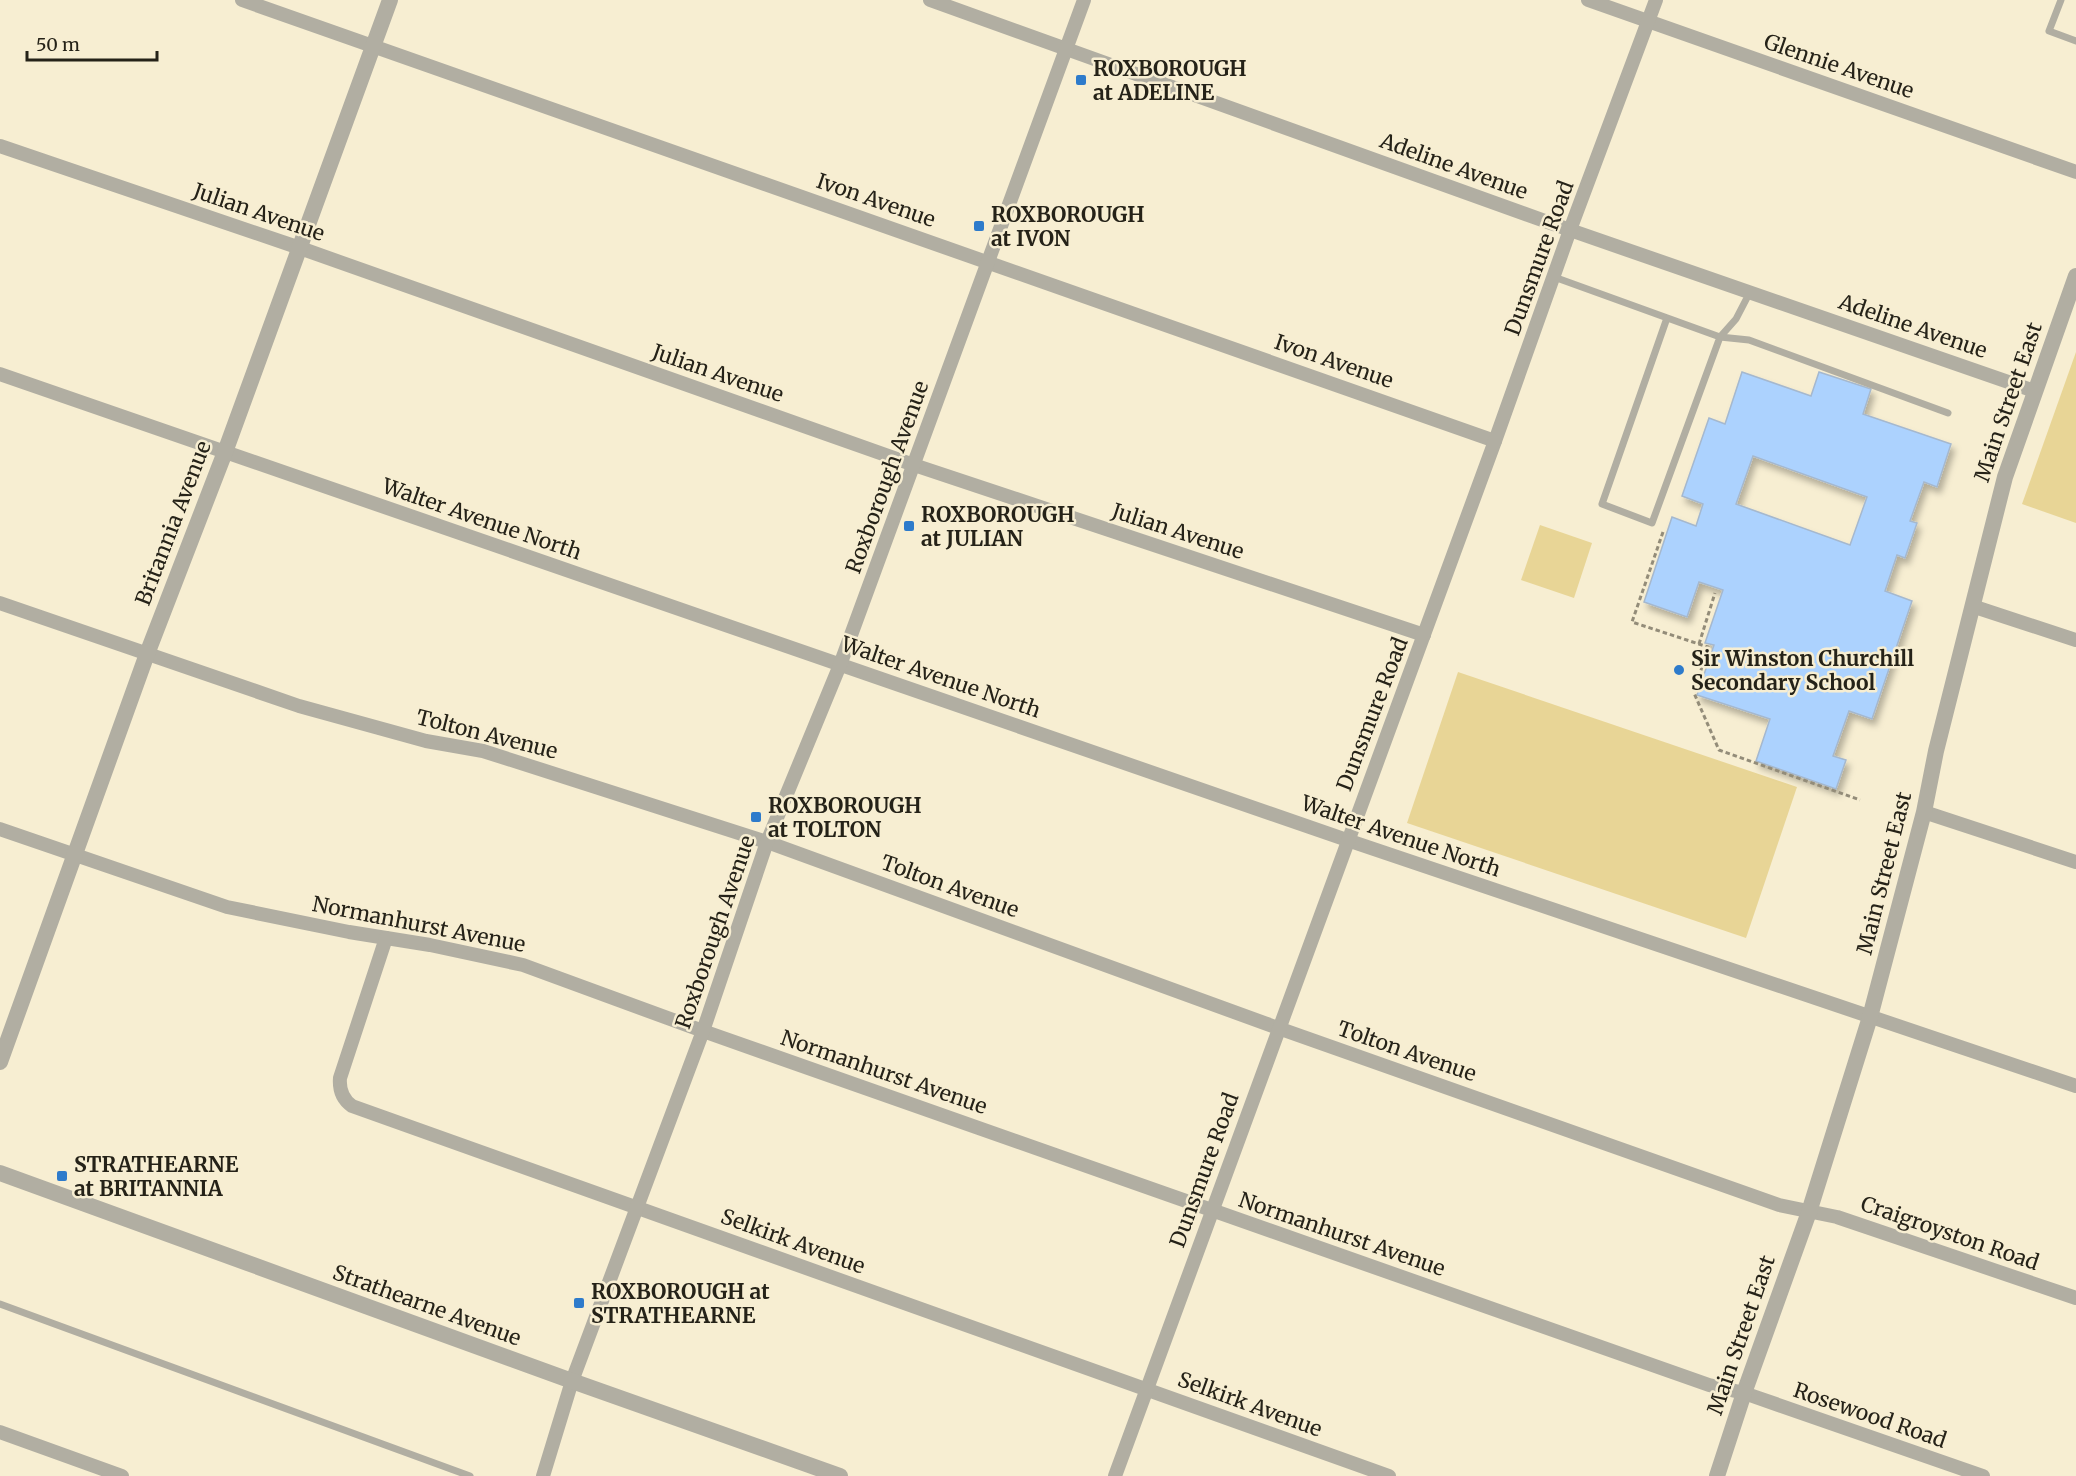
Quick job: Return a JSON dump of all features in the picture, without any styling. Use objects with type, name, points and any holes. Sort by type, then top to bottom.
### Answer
[{"type":"street","name":"Ivon Avenue","points":[[242,0],[1496,441]]},
{"type":"street","name":"Britannia Avenue","points":[[0,1062],[147,654],[225,452],[390,0]]},
{"type":"street","name":"Adeline Avenue","points":[[930,0],[1570,230],[2034,391]]},
{"type":"street","name":"Roxborough Avenue","points":[[543,1476],[572,1381],[703,1030],[767,842],[840,665],[1084,0]]},
{"type":"street","name":"Glennie Avenue","points":[[1588,0],[2076,172]]},
{"type":"street","name":"Dunsmure Road","points":[[1115,1476],[1656,0]]},
{"type":"street","name":"Julian Avenue","points":[[0,146],[300,248],[914,465],[1424,635]]},
{"type":"street","name":"Main Street East","points":[[1717,1476],[1744,1393],[1809,1212],[1870,1017],[1924,812],[1936,751],[2004,477],[2076,276]]},
{"type":"street","name":"Walter Avenue North","points":[[0,374],[1347,840],[2076,1086]]},
{"type":"street","name":"Tolton Avenue","points":[[0,603],[299,706],[426,741],[483,751],[767,842],[1278,1028],[1779,1205],[1809,1212]]},
{"type":"street","points":[[1972,606],[2076,640]]},
{"type":"street","points":[[1924,812],[2076,862]]},
{"type":"street","name":"Normanhurst Avenue","points":[[0,829],[227,907],[523,965],[1709,1385],[1744,1393]]},
{"type":"street","name":"Selkirk Avenue","points":[[386,938],[340,1078],[340,1088],[346,1101],[356,1108],[1389,1476]]},
{"type":"street","name":"Strathearne Avenue","points":[[0,1173],[840,1476]]},
{"type":"street","name":"Craigroyston Road","points":[[1809,1212],[1837,1217],[2076,1298]]},
{"type":"street","name":"Rosewood Road","points":[[1744,1393],[1983,1476]]},
{"type":"street","points":[[0,1432],[122,1476]]},
{"type":"lane","points":[[2066,9],[2060,3],[2049,31],[2076,41]]},
{"type":"lane","points":[[1554,277],[1720,337],[1749,340],[1948,413]]},
{"type":"lane","points":[[1667,318],[1602,504],[1652,523],[1720,337],[1736,319],[1750,292]]},
{"type":"lane","points":[[0,1304],[470,1476]]},
{"type":"path","points":[[1663,532],[1632,622],[1708,647],[1694,693],[1719,750],[1860,800]]},
{"type":"path","points":[[1699,644],[1715,593]]},
{"type":"shaded area","points":[[2076,352],[2076,523],[2022,504]]},
{"type":"shaded area","points":[[1540,525],[1592,543],[1574,598],[1521,580]]},
{"type":"shaded area","points":[[1458,672],[1797,787],[1746,938],[1407,823]]},
{"type":"building","points":[[1742,372],[1811,396],[1819,372],[1871,389],[1863,414],[1951,444],[1937,487],[1924,482],[1910,521],[1917,523],[1905,558],[1897,555],[1885,591],[1912,601],[1872,719],[1849,711],[1833,756],[1846,760],[1836,789],[1756,761],[1770,719],[1697,695],[1714,645],[1705,643],[1723,590],[1699,582],[1687,617],[1644,602],[1672,517],[1696,526],[1703,504],[1682,496],[1709,418],[1725,424]],"holes":[[[1753,456],[1867,497],[1850,545],[1736,504]]]},
{"type":"place","name":"ROXBOROUGH at ADELINE","points":[[1081,80]]},
{"type":"place","name":"ROXBOROUGH at IVON","points":[[979,226]]},
{"type":"place","name":"ROXBOROUGH at JULIAN","points":[[909,526]]},
{"type":"place","name":"Sir Winston Churchill Secondary School","points":[[1679,670]]},
{"type":"place","name":"ROXBOROUGH at TOLTON","points":[[756,817]]},
{"type":"place","name":"STRATHEARNE at BRITANNIA","points":[[62,1176]]},
{"type":"place","name":"ROXBOROUGH at STRATHEARNE","points":[[579,1303]]}]
